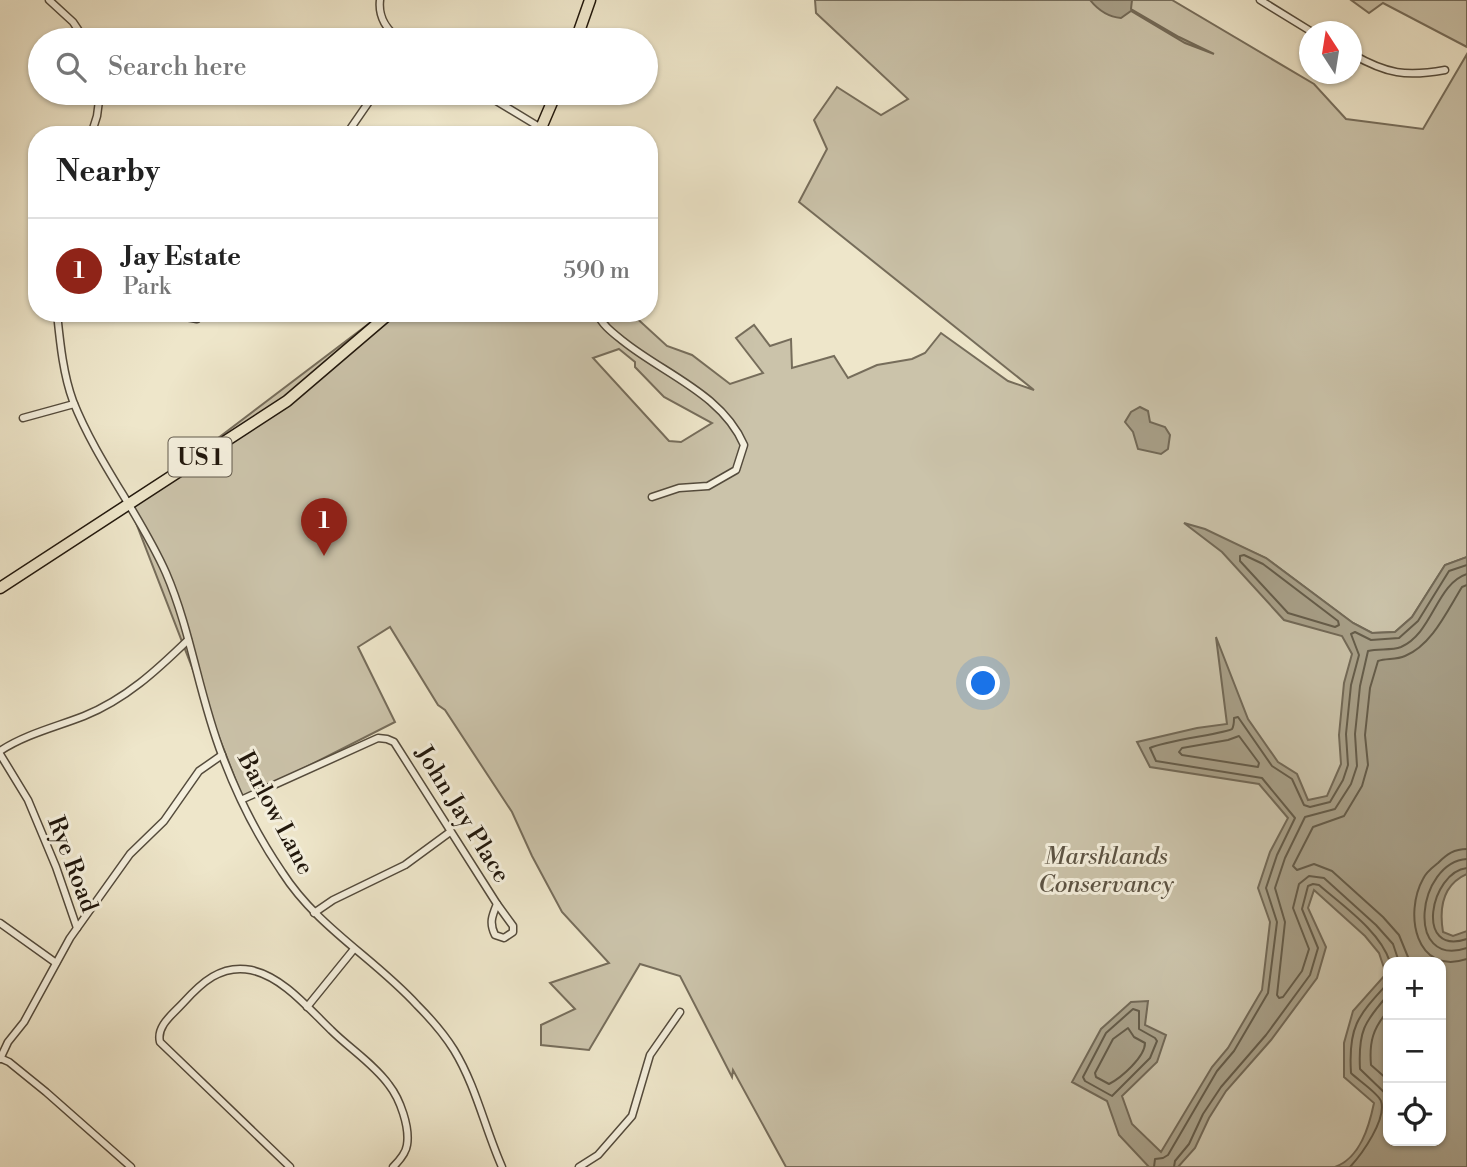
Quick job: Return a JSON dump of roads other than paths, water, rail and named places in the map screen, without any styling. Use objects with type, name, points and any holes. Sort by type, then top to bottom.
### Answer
[{"type":"main road","points":[[580,28],[590,0]]},
{"type":"main road","points":[[542,126],[551,105]]},
{"type":"main road","name":"US 1","points":[[0,588],[287,401],[379,322]]},
{"type":"street","points":[[49,0],[77,28]]},
{"type":"street","points":[[380,0],[383,21],[387,28]]},
{"type":"street","points":[[1260,0],[1299,24]]},
{"type":"street","points":[[1362,58],[1390,71],[1414,75],[1445,70]]},
{"type":"street","points":[[94,126],[98,105]]},
{"type":"street","points":[[351,126],[366,105]]},
{"type":"street","points":[[501,105],[532,126]]},
{"type":"street","name":"Barlow Lane","points":[[58,322],[60,345],[74,404],[166,574],[222,755],[243,799],[282,873],[314,913],[403,991],[454,1049],[502,1167]]},
{"type":"street","points":[[604,322],[633,349],[679,379],[730,418],[744,445],[736,470],[708,486],[679,488],[652,497]]},
{"type":"street","points":[[23,418],[74,404]]},
{"type":"street","points":[[0,752],[19,739],[86,715],[107,704],[149,678],[188,640]]},
{"type":"street","name":"John Jay Place","points":[[243,799],[352,749],[378,738],[387,738],[394,742],[513,926],[513,932],[504,938],[495,935],[491,927],[497,904]]},
{"type":"street","name":"Rye Road","points":[[0,752],[27,800],[56,867],[77,928],[24,1023],[8,1042],[0,1058]]},
{"type":"street","points":[[77,928],[130,855],[164,821],[199,771],[222,755]]},
{"type":"street","points":[[314,913],[333,900],[405,865],[450,832]]},
{"type":"street","points":[[0,923],[56,963]]},
{"type":"street","points":[[307,1007],[354,949]]},
{"type":"street","points":[[290,1167],[160,1042],[158,1035],[164,1022],[198,986],[222,971],[249,970],[265,975],[290,991],[389,1084],[404,1119],[407,1147],[393,1167]]},
{"type":"street","points":[[579,1167],[598,1155],[632,1116],[650,1055],[680,1012]]},
{"type":"street","points":[[0,1058],[46,1092],[131,1167]]},
{"type":"water","points":[[1090,0],[1132,0],[1131,9],[1214,54],[1185,43],[1131,11],[1121,18],[1112,16],[1100,10]]},
{"type":"water","points":[[1140,407],[1148,411],[1150,422],[1165,427],[1170,435],[1168,449],[1161,454],[1138,449],[1133,432],[1125,422],[1131,412]]},
{"type":"water","points":[[1184,523],[1205,529],[1266,558],[1353,623],[1372,633],[1395,632],[1412,617],[1445,565],[1467,557],[1467,874],[1447,891],[1442,914],[1443,932],[1453,936],[1467,931],[1467,1167],[1335,1167],[1351,1157],[1362,1141],[1374,1103],[1344,1077],[1344,1043],[1353,1011],[1383,977],[1383,1146],[1446,1146],[1446,957],[1383,957],[1383,965],[1379,953],[1365,936],[1314,890],[1308,908],[1326,947],[1317,978],[1271,1040],[1226,1091],[1195,1148],[1178,1167],[1149,1167],[1119,1135],[1107,1101],[1072,1082],[1101,1029],[1131,1002],[1148,1001],[1145,1025],[1166,1035],[1157,1062],[1122,1096],[1132,1124],[1161,1152],[1262,990],[1270,922],[1258,888],[1270,852],[1288,818],[1259,784],[1150,767],[1137,742],[1227,724],[1216,637],[1248,719],[1278,762],[1297,774],[1308,800],[1327,796],[1341,764],[1339,735],[1344,683],[1352,654],[1342,636],[1284,620],[1222,552]]},
{"type":"place","name":"Jay Estate","points":[[324,556]]},
{"type":"park label","name":"Marshlands Conservancy","points":[[1106,870]]}]
